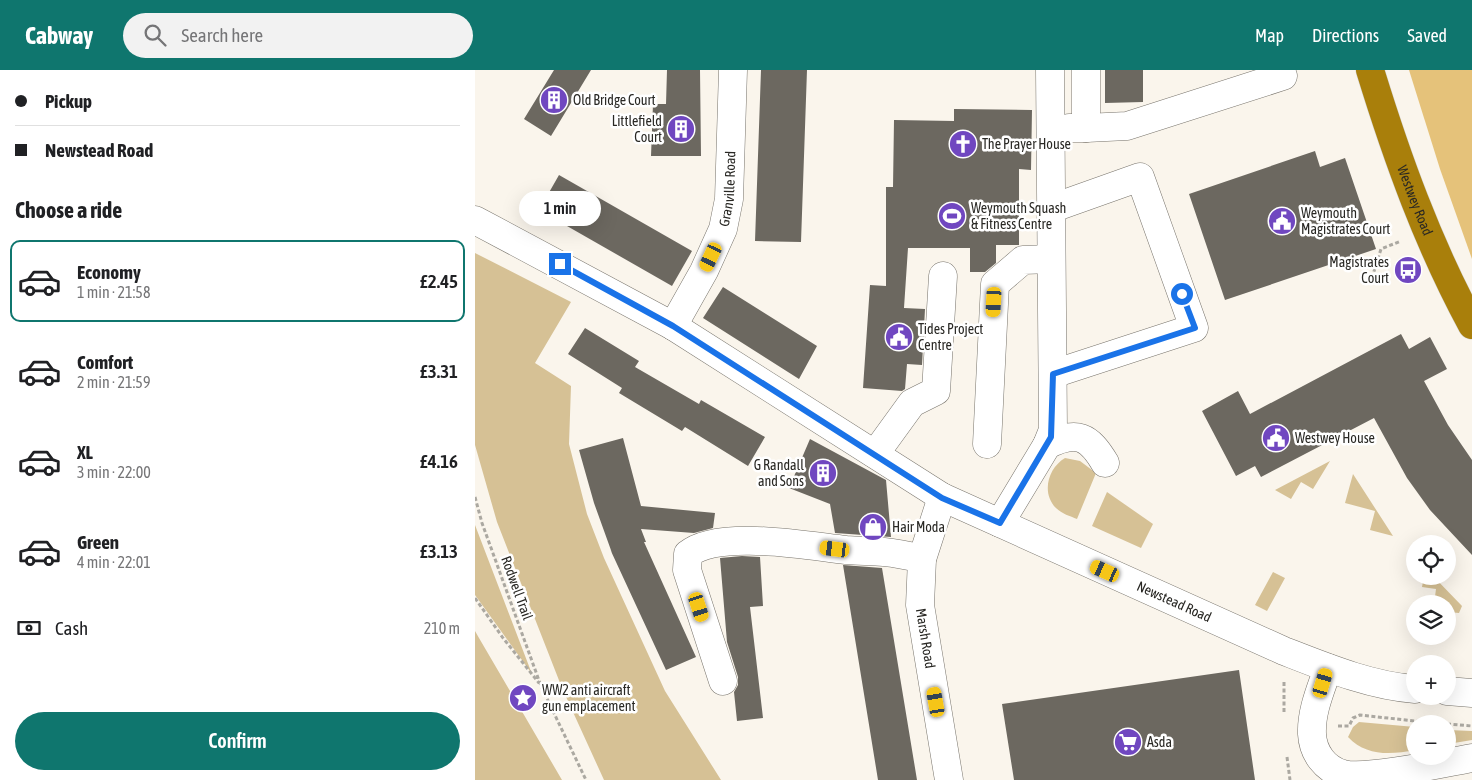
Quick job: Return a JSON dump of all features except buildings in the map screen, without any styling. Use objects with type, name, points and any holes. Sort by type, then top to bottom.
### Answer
[{"type":"highway","name":"Westwey Road","points":[[1370,70],[1408,185],[1444,269],[1472,325]]},
{"type":"street","name":"Granville Road","points":[[673,326],[704,271],[723,229],[729,199],[733,70]]},
{"type":"street","points":[[1000,523],[1047,445],[1053,430],[1050,70]]},
{"type":"street","points":[[1086,70],[1086,128]]},
{"type":"street","points":[[1050,128],[1127,126],[1283,76]]},
{"type":"street","points":[[1050,209],[1140,177],[1195,328],[1053,374]]},
{"type":"street","name":"Newstead Road","points":[[475,220],[673,326],[942,498],[1284,651],[1328,668],[1406,688]]},
{"type":"street","points":[[987,444],[995,284],[1023,260],[1051,259]]},
{"type":"street","points":[[875,454],[911,403],[935,391],[943,276]]},
{"type":"street","points":[[1047,445],[1064,438],[1082,437],[1094,444],[1105,463]]},
{"type":"street","name":"Marsh Road","points":[[942,498],[922,559],[919,605],[949,780]]},
{"type":"street","points":[[723,681],[687,570],[688,554],[696,547],[743,540],[766,541],[852,551],[887,552],[922,559]]},
{"type":"street","points":[[1328,668],[1314,713],[1312,734],[1317,754],[1337,772],[1354,776],[1375,775],[1472,758]]},
{"type":"street","points":[[1456,692],[1472,693]]},
{"type":"path","points":[[1370,284],[1381,249],[1403,241]]},
{"type":"path","name":"Rodwell Trail","points":[[475,497],[482,523],[541,686],[586,780]]},
{"type":"path","name":"Rodwell Trail","points":[[475,598],[503,638],[541,686]]},
{"type":"path","points":[[1456,725],[1472,726]]},
{"type":"shaded area","points":[[1409,70],[1472,70],[1472,259],[1440,169]]},
{"type":"shaded area","points":[[475,253],[571,302],[535,363],[571,386],[569,444],[587,514],[604,558],[665,691],[721,780],[604,780],[562,688],[497,522],[475,445]]},
{"type":"shaded area","points":[[1065,458],[1080,461],[1096,473],[1077,519],[1058,510],[1051,502],[1049,495],[1048,488],[1051,474],[1059,462]]},
{"type":"shaded area","points":[[1330,461],[1313,489],[1301,482],[1291,499],[1275,490]]},
{"type":"shaded area","points":[[1353,474],[1393,536],[1370,530],[1375,511],[1345,503]]},
{"type":"shaded area","points":[[1107,492],[1153,524],[1141,548],[1092,526]]},
{"type":"shaded area","points":[[475,525],[532,674],[475,595]]},
{"type":"shaded area","points":[[1273,572],[1285,578],[1267,611],[1255,605]]},
{"type":"shaded area","points":[[1422,585],[1442,585],[1451,595],[1435,595],[1436,589],[1422,587]]},
{"type":"shaded area","points":[[1456,600],[1462,606],[1459,613],[1456,613]]},
{"type":"shaded area","points":[[475,631],[479,638],[562,780],[475,780]]},
{"type":"shaded area","points":[[1359,722],[1406,726],[1406,752],[1388,753],[1363,748],[1348,737],[1353,727]]},
{"type":"shaded area","points":[[1456,730],[1472,731],[1472,740],[1456,743]]},
{"type":"place","name":"Old Bridge Court","points":[[554,100]]},
{"type":"place","name":"Littlefield Court","points":[[681,129]]},
{"type":"place","name":"The Prayer House","points":[[963,144]]},
{"type":"place","name":"Weymouth Squash & Fitness Centre","points":[[952,216]]},
{"type":"place","name":"Weymouth Magistrates Court","points":[[1282,221]]},
{"type":"place","name":"Magistrates Court","points":[[1408,270]]},
{"type":"place","name":"Tides Project Centre","points":[[899,337]]},
{"type":"place","name":"Westwey House","points":[[1276,438]]},
{"type":"place","name":"G Randall and Sons","points":[[823,473]]},
{"type":"place","name":"Hair Moda","points":[[873,527]]},
{"type":"place","name":"WW2 anti aircraft gun emplacement","points":[[523,698]]},
{"type":"place","name":"Asda","points":[[1128,742]]},
{"type":"route","points":[[560,264],[673,326],[942,498],[1000,523],[1051,437],[1053,430],[1053,374],[1195,328],[1182,294]]}]
